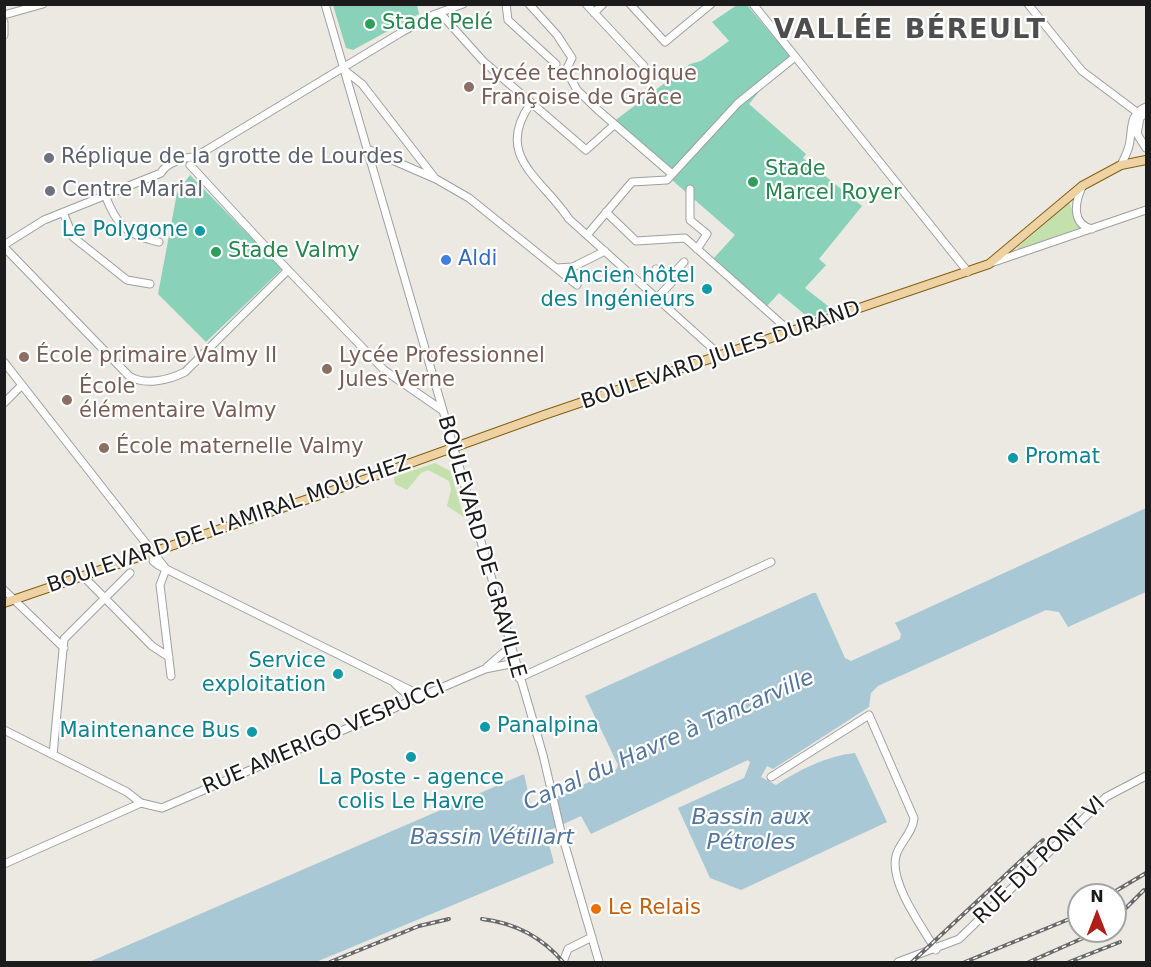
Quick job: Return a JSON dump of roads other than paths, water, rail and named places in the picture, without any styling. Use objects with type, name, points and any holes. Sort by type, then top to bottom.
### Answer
[{"type":"main road","name":"BOULEVARD JULES DURAND","points":[[453,448],[989,264],[1082,186],[1122,165],[1146,160]]},
{"type":"main road","name":"BOULEVARD DE L'AMIRAL MOUCHEZ","points":[[8,597],[83,576],[453,448]]},
{"type":"street","points":[[4,15],[43,4]]},
{"type":"street","name":"BOULEVARD DE GRAVILLE","points":[[325,4],[592,937]]},
{"type":"street","points":[[288,270],[184,372],[164,380],[133,378],[4,246],[38,223],[161,173],[164,168],[188,157],[197,156],[402,32],[463,4]]},
{"type":"street","points":[[506,4],[507,20],[556,64]]},
{"type":"street","points":[[529,4],[557,34],[572,58],[566,70],[577,90],[672,174]]},
{"type":"street","points":[[586,4],[644,66]]},
{"type":"street","points":[[594,14],[603,4]]},
{"type":"street","points":[[630,4],[665,42],[711,4]]},
{"type":"street","points":[[753,4],[968,272]]},
{"type":"street","points":[[1028,4],[1082,71],[1142,114]]},
{"type":"street","points":[[440,13],[484,62],[586,150],[614,125]]},
{"type":"street","points":[[4,22],[4,34]]},
{"type":"street","points":[[587,235],[632,183],[667,180],[738,103],[795,57]]},
{"type":"street","points":[[343,69],[362,84],[436,179]]},
{"type":"street","points":[[531,103],[516,129],[520,155],[570,219],[721,356]]},
{"type":"street","points":[[1146,106],[1137,134],[1146,148]]},
{"type":"street","points":[[1122,165],[1130,145],[1132,121],[1142,114]]},
{"type":"street","points":[[366,149],[436,179],[469,198],[577,285]]},
{"type":"street","points":[[190,165],[384,370],[441,410]]},
{"type":"street","points":[[1082,186],[1075,207],[1082,225],[1092,229]]},
{"type":"street","points":[[690,189],[690,220],[707,234],[697,249]]},
{"type":"street","points":[[105,195],[114,219],[135,237],[159,242]]},
{"type":"street","name":"BOULEVARD JULES DURAND","points":[[989,264],[1146,210]]},
{"type":"street","points":[[63,212],[73,237],[127,280],[150,284]]},
{"type":"street","points":[[606,212],[636,241],[685,238],[789,333]]},
{"type":"street","points":[[556,268],[573,267],[605,251]]},
{"type":"street","points":[[668,279],[684,262]]},
{"type":"street","points":[[656,269],[672,282],[657,298]]},
{"type":"street","points":[[4,362],[166,568],[422,696]]},
{"type":"street","points":[[4,403],[22,385]]},
{"type":"street","points":[[519,678],[771,562]]},
{"type":"street","points":[[166,568],[160,585],[171,676]]},
{"type":"street","points":[[53,755],[64,639],[130,573]]},
{"type":"street","points":[[83,576],[152,646],[169,657]]},
{"type":"street","points":[[8,597],[64,648]]},
{"type":"street","name":"RUE AMERIGO VESPUCCI","points":[[485,669],[510,647]]},
{"type":"street","name":"RUE AMERIGO VESPUCCI","points":[[141,804],[162,808],[485,669],[515,663]]},
{"type":"street","points":[[395,684],[413,700]]},
{"type":"street","points":[[771,777],[869,716],[914,818],[896,854],[894,869],[898,884],[936,950]]},
{"type":"street","points":[[4,730],[127,792],[141,804],[4,864]]},
{"type":"street","name":"RUE DU PONT VI","points":[[898,963],[936,950],[967,931],[1106,797],[1146,776]]},
{"type":"street","points":[[563,963],[568,949],[592,937],[599,963]]},
{"type":"water","points":[[1146,508],[1146,592],[1068,627],[1059,612],[1046,610],[878,686],[871,693],[869,707],[773,769],[767,766],[761,777],[776,785],[814,764],[855,753],[887,822],[741,890],[710,878],[678,808],[744,778],[750,763],[748,760],[591,834],[581,816],[548,831],[546,834],[554,863],[316,962],[89,962],[524,774],[531,805],[534,807],[616,770],[618,765],[585,696],[813,593],[816,593],[845,658],[851,661],[900,639],[901,634],[895,623]]},
{"type":"railway","points":[[912,962],[1043,840]]},
{"type":"railway","points":[[1127,884],[1146,873]]},
{"type":"railway","points":[[1127,907],[1144,890]]},
{"type":"railway","points":[[330,962],[419,926],[449,919]]},
{"type":"railway","points":[[482,919],[506,924],[537,938],[563,962]]},
{"type":"railway","points":[[965,962],[1067,920]]},
{"type":"railway","points":[[1029,962],[1072,943]]},
{"type":"railway","points":[[1069,962],[1117,943]]},
{"type":"place","name":"Stade Pelé","points":[[370,24]]},
{"type":"place","name":"Lycée technologique Françoise de Grâce","points":[[469,87]]},
{"type":"place","name":"Réplique de la grotte de Lourdes","points":[[49,158]]},
{"type":"place","name":"Stade Marcel Royer","points":[[753,182]]},
{"type":"place","name":"Centre Marial","points":[[50,191]]},
{"type":"place","name":"Le Polygone","points":[[200,231]]},
{"type":"place","name":"Stade Valmy","points":[[216,252]]},
{"type":"place","name":"Aldi","points":[[446,260]]},
{"type":"place","name":"Ancien hôtel des Ingénieurs","points":[[707,289]]},
{"type":"place","name":"École primaire Valmy II","points":[[24,357]]},
{"type":"place","name":"Lycée Professionnel Jules Verne","points":[[327,369]]},
{"type":"place","name":"École élémentaire Valmy","points":[[67,400]]},
{"type":"place","name":"École maternelle Valmy","points":[[104,448]]},
{"type":"place","name":"Promat","points":[[1013,458]]},
{"type":"place","name":"Service exploitation","points":[[338,674]]},
{"type":"place","name":"Panalpina","points":[[485,727]]},
{"type":"place","name":"Maintenance Bus","points":[[252,732]]},
{"type":"place","name":"La Poste - agence colis Le Havre","points":[[411,757]]},
{"type":"place","name":"Le Relais","points":[[596,909]]},
{"type":"district","name":"VALLÉE BÉREULT","points":[[910,31]]},
{"type":"water label","name":"Canal du Havre à Tancarville","points":[[669,741]]},
{"type":"water label","name":"Bassin aux Pétroles","points":[[751,830]]},
{"type":"water label","name":"Bassin Vétillart","points":[[492,838]]}]
